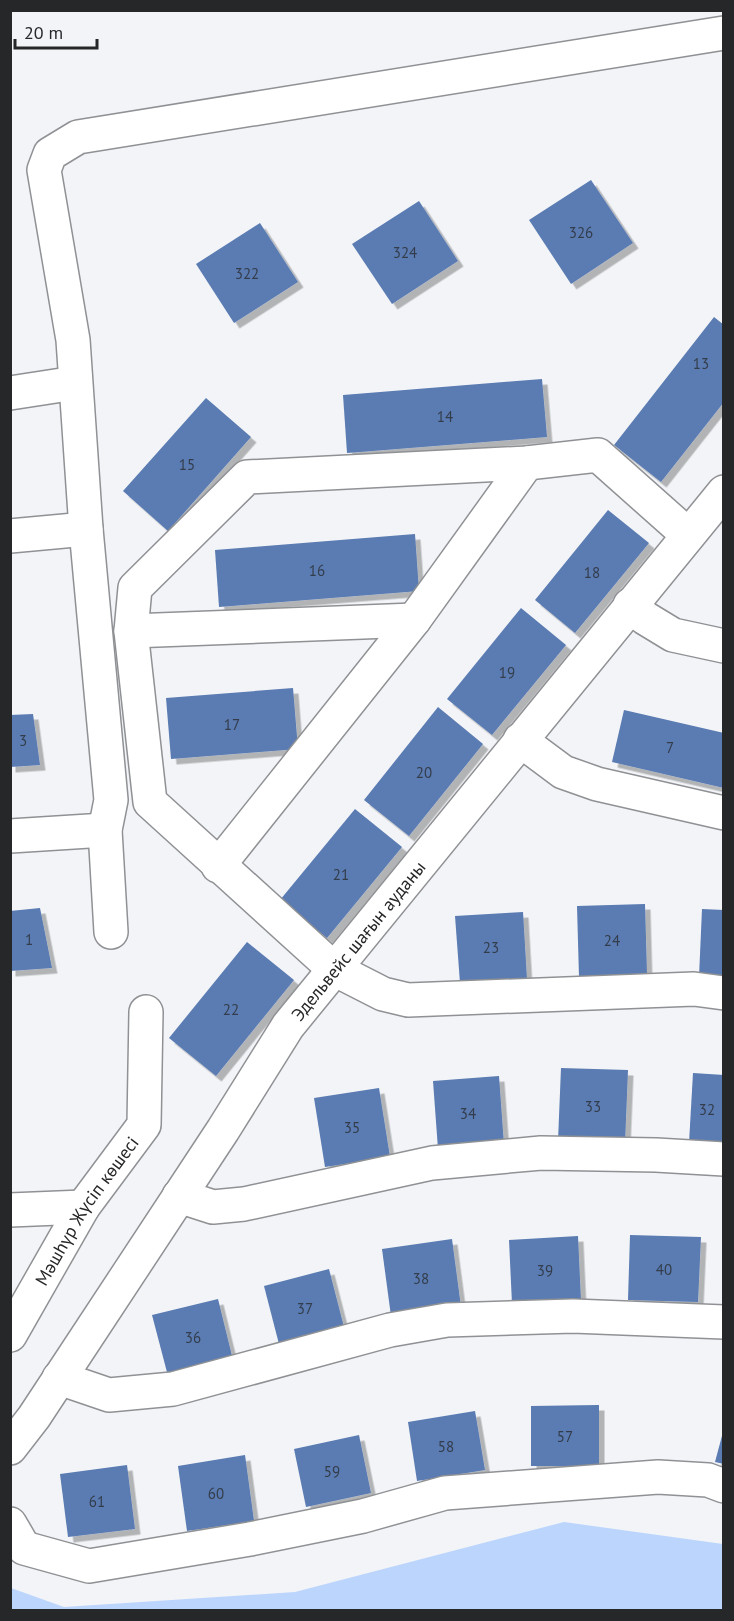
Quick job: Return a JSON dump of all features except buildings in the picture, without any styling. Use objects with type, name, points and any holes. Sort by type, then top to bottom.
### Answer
[{"type":"street","points":[[111,932],[105,830],[111,800],[86,529],[73,340],[44,170],[50,154],[78,137],[723,33]]},
{"type":"street","points":[[10,393],[75,383]]},
{"type":"street","points":[[688,535],[597,455],[526,462],[247,477],[135,588],[131,632],[150,802],[334,969],[383,994],[408,1000],[694,990],[723,993]]},
{"type":"street","points":[[218,866],[414,620],[526,462]]},
{"type":"street","name":"Эдельвейс шағын ауданы","points":[[10,1448],[34,1418],[288,1026],[723,492]]},
{"type":"street","points":[[10,536],[86,529]]},
{"type":"street","points":[[630,605],[645,618],[673,635],[723,646]]},
{"type":"street","points":[[131,632],[414,620]]},
{"type":"street","points":[[520,740],[563,772],[597,784],[723,813]]},
{"type":"street","points":[[10,836],[105,830]]},
{"type":"street","name":"Мәшhүр Жүсіп көшесі","points":[[10,1335],[83,1207],[144,1125],[146,1012]]},
{"type":"street","points":[[179,1197],[213,1207],[244,1204],[432,1163],[541,1153],[723,1159]]},
{"type":"street","points":[[10,1210],[83,1207]]},
{"type":"street","points":[[59,1378],[110,1395],[173,1389],[390,1330],[447,1320],[573,1316],[723,1322]]},
{"type":"street","points":[[10,1524],[24,1548],[88,1566],[261,1537],[363,1516],[445,1493],[658,1477],[708,1480],[723,1486]]},
{"type":"shaded area","points":[[564,1522],[723,1544],[723,1610],[11,1610],[11,1588],[64,1607],[295,1592]]}]
